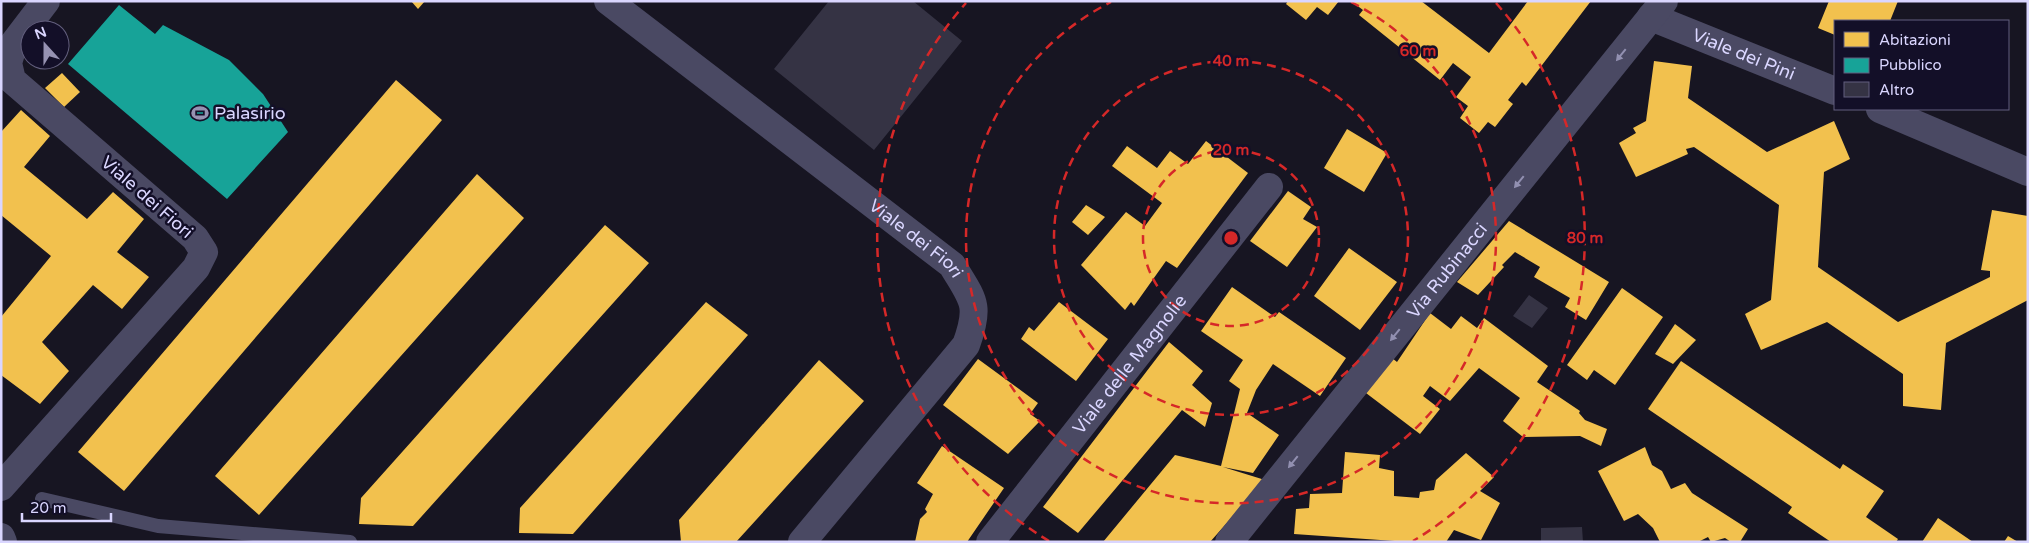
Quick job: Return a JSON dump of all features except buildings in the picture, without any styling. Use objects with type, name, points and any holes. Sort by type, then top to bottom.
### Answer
[{"type":"street","name":"Viale dei Fiori","points":[[1,487],[196,268],[204,252],[195,238],[12,80],[8,63],[14,43],[46,1]]},
{"type":"street","name":"Viale dei Fiori","points":[[608,1],[952,265],[974,300],[975,320],[966,345],[802,542]]},
{"type":"street","name":"Viale dei Pini","points":[[1658,9],[1834,91]]},
{"type":"street","name":"Via Rubinacci","points":[[1229,542],[1658,9]]},
{"type":"street","points":[[1882,110],[2028,172]]},
{"type":"street","name":"Viale delle Magnolie","points":[[990,542],[1269,187]]},
{"type":"street","points":[[1,537],[3,542]]},
{"type":"lane","points":[[42,499],[158,526],[350,542]]},
{"type":"place","name":"Palasirio","points":[[200,113]]}]
